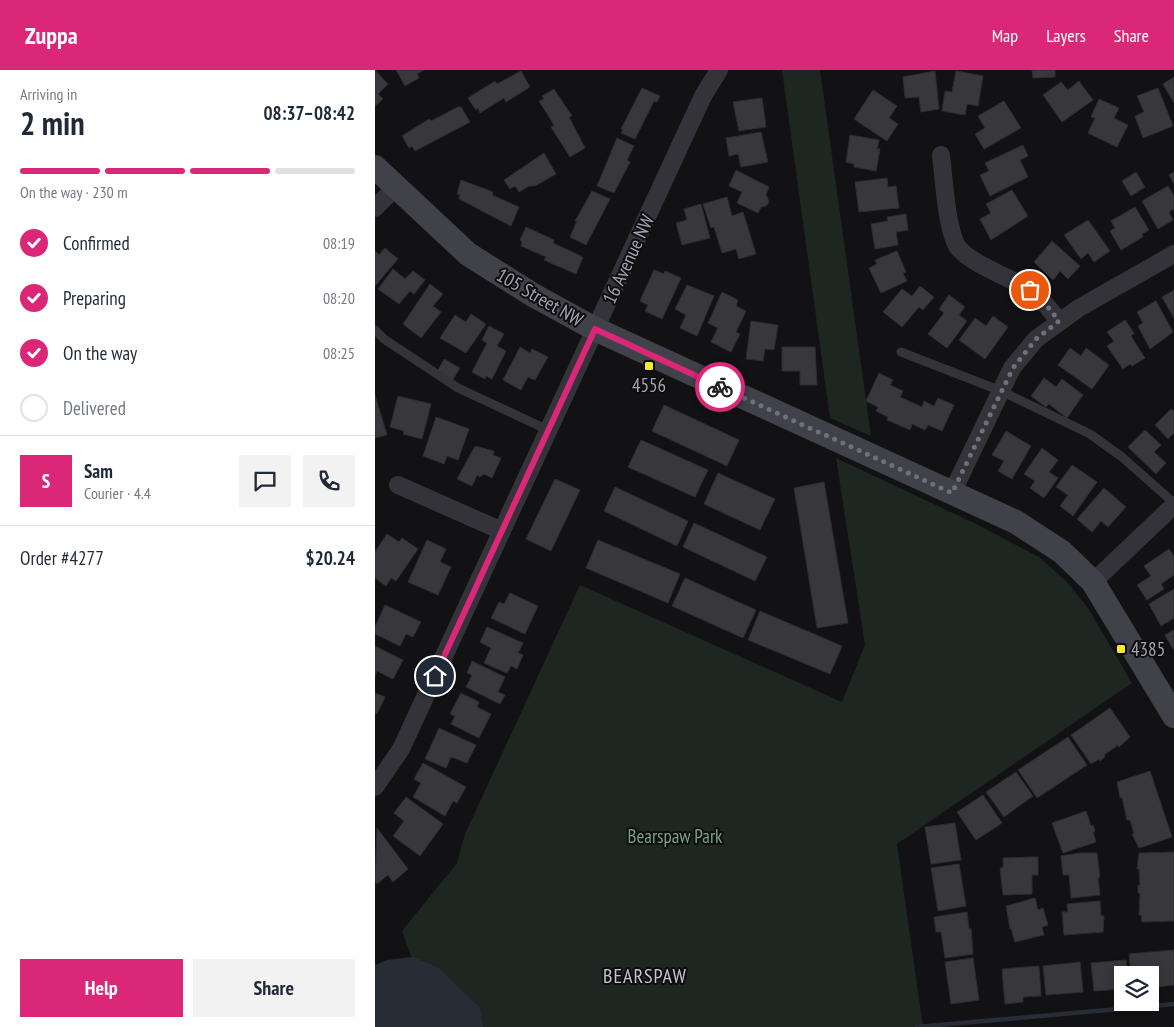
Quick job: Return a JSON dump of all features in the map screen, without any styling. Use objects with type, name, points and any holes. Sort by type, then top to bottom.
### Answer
[{"type":"street","name":"16 Avenue NW","points":[[375,787],[401,748],[703,96],[719,70]]},
{"type":"street","points":[[941,155],[951,225],[958,247],[973,259],[1030,290],[1059,321]]},
{"type":"street","name":"105 Street NW","points":[[375,167],[468,254],[525,290],[595,329],[1016,522],[1039,536],[1062,552],[1093,582],[1174,716]]},
{"type":"street","points":[[375,208],[396,187]]},
{"type":"street","points":[[952,493],[1001,391],[1023,353],[1036,339],[1059,321],[1174,254]]},
{"type":"street","points":[[398,485],[502,532]]},
{"type":"street","points":[[1093,582],[1174,504]]},
{"type":"lane","points":[[375,330],[384,339],[457,388],[548,430]]},
{"type":"lane","points":[[901,352],[1001,391],[1105,444],[1174,504]]},
{"type":"green space","points":[[782,70],[820,70],[871,436],[830,418]]},
{"type":"green space","name":"Bearspaw Park","points":[[836,458],[972,522],[1039,557],[1066,581],[1088,608],[1132,683],[897,844],[923,1027],[437,1027],[402,931],[457,863],[465,834],[580,585],[842,702],[865,645]]},
{"type":"shaded area","points":[[413,957],[439,968],[480,1008],[483,1027],[375,1027],[375,965],[387,960]]},
{"type":"building","points":[[375,70],[388,84],[378,94],[383,99],[375,106]]},
{"type":"building","points":[[396,70],[424,70],[417,74],[419,78],[405,86]]},
{"type":"building","points":[[1032,70],[1055,70],[1055,77],[1033,78]]},
{"type":"building","points":[[521,71],[530,87],[506,102],[504,98],[480,113],[478,108],[476,110],[468,98],[495,81],[497,84]]},
{"type":"building","points":[[935,71],[939,109],[921,112],[919,97],[905,98],[903,77]]},
{"type":"building","points":[[956,71],[983,76],[978,106],[967,104],[965,115],[942,111],[945,91],[952,92]]},
{"type":"building","points":[[1174,77],[1174,103],[1163,84]]},
{"type":"building","points":[[1079,81],[1093,100],[1062,122],[1043,95],[1061,82],[1068,90]]},
{"type":"building","points":[[642,88],[660,96],[657,102],[654,101],[635,139],[621,133],[623,130],[621,129]]},
{"type":"building","points":[[1158,88],[1173,126],[1143,138],[1135,116],[1144,112],[1137,96]]},
{"type":"building","points":[[554,89],[572,116],[569,117],[585,148],[570,157],[551,127],[554,125],[539,101],[544,99],[542,96]]},
{"type":"building","points":[[873,90],[897,106],[889,118],[898,124],[887,141],[854,119]]},
{"type":"building","points":[[762,98],[766,127],[739,131],[733,102]]},
{"type":"building","points":[[1099,99],[1119,108],[1114,118],[1128,125],[1117,147],[1088,133],[1095,118],[1091,117]]},
{"type":"building","points":[[1004,101],[1021,128],[984,149],[975,134],[985,128],[978,116]]},
{"type":"building","points":[[461,107],[470,122],[415,151],[412,146],[409,148],[402,136],[429,119],[431,121]]},
{"type":"building","points":[[761,132],[768,162],[741,167],[738,154],[729,156],[726,138]]},
{"type":"building","points":[[850,135],[879,140],[877,149],[880,149],[876,171],[854,167],[854,164],[846,162]]},
{"type":"building","points":[[617,138],[634,146],[627,160],[630,162],[614,193],[597,186]]},
{"type":"building","points":[[1023,145],[1028,156],[1020,160],[1028,177],[990,196],[980,175],[989,171],[985,163]]},
{"type":"building","points":[[544,153],[556,174],[535,186],[529,186],[519,192],[515,186],[510,189],[504,180]]},
{"type":"building","points":[[736,170],[769,187],[766,194],[769,202],[766,206],[761,207],[758,213],[737,203],[742,192],[729,186]]},
{"type":"building","points":[[1136,172],[1145,187],[1131,196],[1122,181]]},
{"type":"building","points":[[1174,172],[1174,184],[1169,175]]},
{"type":"building","points":[[887,178],[888,187],[896,186],[899,208],[859,212],[855,182]]},
{"type":"building","points":[[461,180],[493,192],[492,195],[519,207],[511,226],[459,199],[460,195],[457,194]]},
{"type":"building","points":[[1168,186],[1174,196],[1174,209],[1169,212],[1173,220],[1158,229],[1142,201]]},
{"type":"building","points":[[1012,190],[1028,216],[991,240],[980,219],[991,213],[986,204]]},
{"type":"building","points":[[592,191],[610,199],[586,245],[570,237],[577,221],[575,221]]},
{"type":"building","points":[[727,197],[732,216],[743,212],[756,254],[739,259],[736,249],[722,253],[714,227],[711,228],[703,204]]},
{"type":"building","points":[[701,204],[710,238],[682,245],[676,223],[687,220],[684,209]]},
{"type":"building","points":[[1135,207],[1149,230],[1142,234],[1143,237],[1121,250],[1110,231],[1115,228],[1111,221]]},
{"type":"building","points":[[906,214],[908,230],[896,232],[898,245],[875,249],[871,224],[888,221],[887,217]]},
{"type":"building","points":[[1088,220],[1110,251],[1094,262],[1088,253],[1081,259],[1064,235]]},
{"type":"building","points":[[526,227],[554,240],[553,243],[583,257],[576,274],[544,260],[546,257],[521,246],[522,242],[520,240]]},
{"type":"building","points":[[1052,241],[1080,266],[1068,279],[1060,271],[1053,280],[1034,262]]},
{"type":"building","points":[[385,248],[398,259],[375,286],[375,251],[379,255]]},
{"type":"building","points":[[897,251],[906,272],[903,273],[907,281],[881,293],[869,268],[877,264],[875,260]]},
{"type":"building","points":[[393,269],[405,279],[413,271],[425,280],[414,294],[410,291],[399,304],[378,289]]},
{"type":"building","points":[[654,270],[664,274],[665,271],[681,278],[662,319],[645,311],[648,305],[640,301]]},
{"type":"building","points":[[430,284],[443,294],[433,306],[441,312],[421,338],[403,324]]},
{"type":"building","points":[[687,285],[714,296],[697,336],[680,328],[686,315],[675,309]]},
{"type":"building","points":[[920,286],[934,297],[923,310],[919,307],[902,327],[883,312],[902,289],[912,296]]},
{"type":"building","points":[[1174,290],[1174,318],[1162,297]]},
{"type":"building","points":[[722,292],[738,300],[736,306],[746,311],[736,332],[740,334],[731,352],[711,342],[718,328],[708,323]]},
{"type":"building","points":[[949,295],[965,307],[959,315],[967,321],[947,348],[928,334],[944,313],[939,309]]},
{"type":"building","points":[[1156,301],[1173,332],[1150,349],[1138,326],[1143,323],[1137,312]]},
{"type":"building","points":[[471,314],[486,324],[466,353],[440,338],[455,315],[466,322]]},
{"type":"building","points":[[993,316],[1008,327],[985,359],[959,340],[975,318],[986,326]]},
{"type":"building","points":[[1125,320],[1134,333],[1131,336],[1145,358],[1123,369],[1107,346],[1114,341],[1107,332]]},
{"type":"building","points":[[751,321],[778,325],[774,350],[765,349],[763,361],[746,359]]},
{"type":"building","points":[[489,326],[504,334],[497,346],[506,351],[492,379],[486,376],[485,379],[472,372],[487,343],[482,340]]},
{"type":"building","points":[[520,347],[530,353],[532,349],[548,357],[535,380],[528,377],[521,390],[503,380]]},
{"type":"building","points":[[782,347],[815,347],[817,385],[800,385],[800,371],[782,371]]},
{"type":"building","points":[[1070,348],[1081,356],[1086,348],[1109,365],[1092,389],[1058,365]]},
{"type":"building","points":[[444,359],[460,368],[452,381],[437,372]]},
{"type":"building","points":[[879,373],[893,380],[890,385],[903,391],[900,397],[922,407],[924,401],[934,406],[938,398],[954,405],[942,431],[928,425],[925,430],[912,424],[910,430],[887,420],[888,417],[876,411],[878,407],[866,401]]},
{"type":"building","points":[[1044,378],[1056,387],[1062,379],[1083,395],[1067,418],[1049,404],[1046,407],[1031,396]]},
{"type":"building","points":[[375,395],[387,435],[375,438]]},
{"type":"building","points":[[398,396],[431,404],[422,439],[403,434],[404,431],[390,427]]},
{"type":"building","points":[[664,405],[739,440],[727,466],[652,431]]},
{"type":"building","points":[[1171,409],[1174,411],[1174,433],[1168,439],[1155,425]]},
{"type":"building","points":[[436,417],[469,429],[458,460],[447,456],[444,464],[423,456]]},
{"type":"building","points":[[1145,430],[1161,445],[1154,452],[1166,463],[1156,474],[1128,447]]},
{"type":"building","points":[[1006,431],[1031,446],[1012,479],[998,471],[1004,461],[992,455]]},
{"type":"building","points":[[641,440],[708,470],[695,497],[628,467]]},
{"type":"building","points":[[475,446],[494,451],[493,455],[501,458],[492,478],[484,474],[480,477],[477,475],[472,486],[457,479]]},
{"type":"building","points":[[1042,448],[1058,460],[1049,472],[1058,478],[1044,498],[1030,488],[1035,481],[1024,474]]},
{"type":"building","points":[[1072,465],[1097,482],[1073,516],[1060,506],[1068,495],[1056,487]]},
{"type":"building","points":[[718,473],[775,499],[760,530],[704,504]]},
{"type":"building","points":[[555,479],[580,490],[551,551],[526,539]]},
{"type":"building","points":[[824,482],[848,623],[817,628],[794,488]]},
{"type":"building","points":[[615,487],[688,521],[677,546],[604,511]]},
{"type":"building","points":[[1104,488],[1126,507],[1108,527],[1101,521],[1092,532],[1077,519]]},
{"type":"building","points":[[694,523],[767,557],[755,581],[683,547]]},
{"type":"building","points":[[387,534],[399,542],[402,538],[418,549],[396,581],[391,578],[386,586],[375,578],[375,552]]},
{"type":"building","points":[[427,540],[446,549],[440,562],[451,567],[438,595],[408,582]]},
{"type":"building","points":[[598,540],[680,574],[668,603],[586,568]]},
{"type":"building","points":[[1169,549],[1174,556],[1174,575],[1161,584],[1164,589],[1147,600],[1137,585],[1151,576],[1144,566]]},
{"type":"building","points":[[685,578],[756,610],[743,638],[672,606]]},
{"type":"building","points":[[1174,589],[1174,618],[1161,626],[1149,604]]},
{"type":"building","points":[[510,593],[538,606],[525,634],[491,618],[499,602],[504,604]]},
{"type":"building","points":[[385,605],[421,622],[413,637],[406,634],[400,646],[375,634],[375,627]]},
{"type":"building","points":[[760,611],[842,646],[830,674],[748,640]]},
{"type":"building","points":[[487,627],[523,643],[518,653],[523,655],[517,669],[511,666],[507,673],[484,663],[491,648],[480,642]]},
{"type":"building","points":[[1174,630],[1174,649],[1173,649],[1165,635]]},
{"type":"building","points":[[375,646],[403,660],[393,679],[377,671],[375,676]]},
{"type":"building","points":[[472,661],[505,677],[498,692],[505,695],[500,704],[466,687],[472,675],[467,673]]},
{"type":"building","points":[[375,693],[385,697],[377,714],[375,713]]},
{"type":"building","points":[[461,693],[479,702],[477,707],[491,714],[479,738],[451,724],[455,716],[450,714]]},
{"type":"building","points":[[1110,708],[1130,737],[1119,747],[1118,745],[1104,755],[1105,757],[1100,761],[1099,759],[1091,764],[1071,735]]},
{"type":"building","points":[[439,728],[476,745],[467,763],[451,757],[446,768],[425,759]]},
{"type":"building","points":[[1068,737],[1087,765],[1037,798],[1018,770]]},
{"type":"building","points":[[423,763],[466,787],[457,803],[453,801],[445,816],[413,797],[421,783],[414,779]]},
{"type":"building","points":[[1150,771],[1172,837],[1139,848],[1132,834],[1134,834],[1130,820],[1127,820],[1117,782]]},
{"type":"building","points":[[1016,772],[1033,796],[1004,817],[986,792]]},
{"type":"building","points":[[983,795],[1002,823],[976,840],[957,812]]},
{"type":"building","points":[[406,797],[443,824],[420,856],[393,836],[404,821],[394,813]]},
{"type":"building","points":[[1086,811],[1091,826],[1093,825],[1095,831],[1093,832],[1096,842],[1063,853],[1052,823]]},
{"type":"building","points":[[955,823],[961,860],[931,864],[925,827]]},
{"type":"building","points":[[377,828],[408,869],[393,882],[388,875],[377,884],[375,881]]},
{"type":"building","points":[[1174,852],[1174,921],[1142,922],[1141,915],[1139,915],[1140,893],[1138,893],[1138,885],[1140,885],[1139,869],[1137,869],[1139,853]]},
{"type":"building","points":[[1097,853],[1100,895],[1071,898],[1069,875],[1063,875],[1061,856]]},
{"type":"building","points":[[1038,857],[1038,875],[1032,875],[1032,894],[1003,895],[1000,868],[1003,868],[1003,858]]},
{"type":"building","points":[[959,864],[966,906],[938,911],[931,868]]},
{"type":"building","points":[[1035,898],[1038,910],[1043,908],[1048,925],[1042,927],[1044,935],[1015,942],[1010,929],[1006,906]]},
{"type":"building","points":[[1100,901],[1101,916],[1104,916],[1103,932],[1064,935],[1062,912],[1068,912],[1067,904]]},
{"type":"building","points":[[967,912],[969,929],[971,928],[973,954],[945,958],[941,932],[936,932],[934,917]]},
{"type":"building","points":[[1174,950],[1174,985],[1159,987],[1159,966],[1130,966],[1129,954]]},
{"type":"building","points":[[973,958],[979,1000],[951,1004],[945,962]]},
{"type":"building","points":[[1126,960],[1127,966],[1114,966],[1114,990],[1094,991],[1091,963]]},
{"type":"building","points":[[1080,962],[1083,992],[1046,995],[1043,966]]},
{"type":"building","points":[[1039,966],[1041,996],[1023,997],[1023,1002],[1005,1004],[1002,969]]},
{"type":"waterway","points":[[917,1027],[1174,1004]]},
{"type":"way so far","points":[[720,387],[952,493],[1013,368],[1036,339],[1059,321],[1039,297],[1030,290]]},
{"type":"place","name":"4556","points":[[649,366]]},
{"type":"place","name":"4385","points":[[1121,649]]},
{"type":"district","name":"BEARSPAW","points":[[645,976]]},
{"type":"route","points":[[435,676],[595,329],[720,387]]}]
